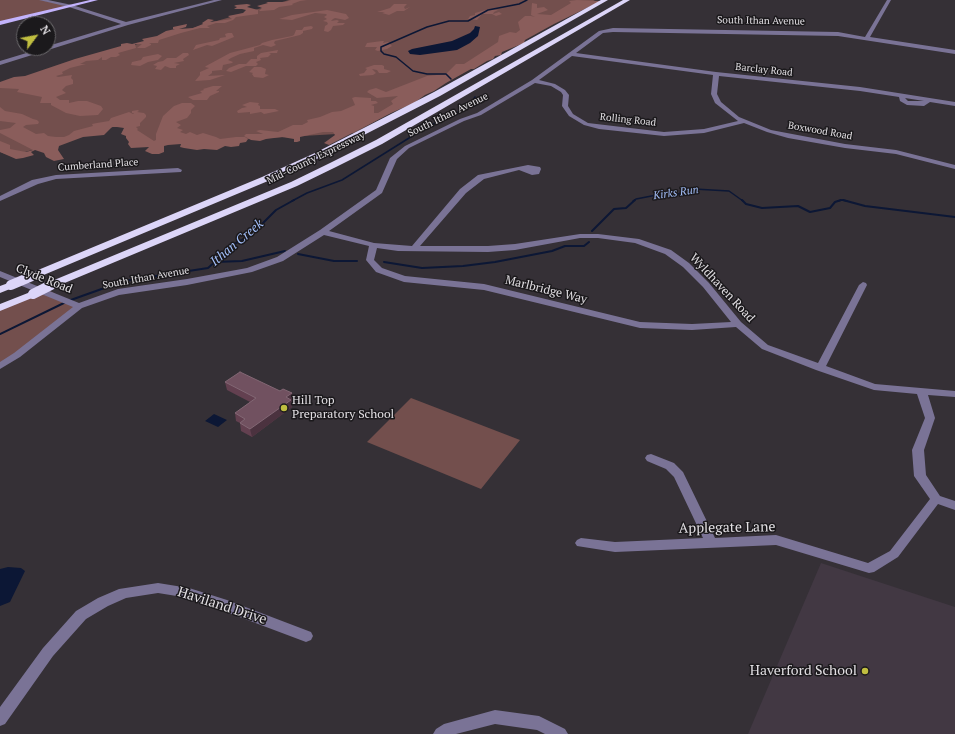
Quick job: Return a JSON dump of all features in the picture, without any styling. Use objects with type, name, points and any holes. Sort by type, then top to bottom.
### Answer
[{"type":"highway","name":"Mid-County Expressway","points":[[0,290],[265,179],[341,144],[437,94],[605,0]]},
{"type":"highway","name":"Mid-County Expressway","points":[[0,308],[51,285],[294,184],[379,142],[627,0]]},
{"type":"main road","points":[[0,23],[96,0]]},
{"type":"street","points":[[41,0],[70,6],[126,24]]},
{"type":"street","points":[[0,63],[126,24],[220,0]]},
{"type":"street","points":[[867,38],[889,0]]},
{"type":"street","name":"South Ithan Avenue","points":[[0,366],[18,355],[79,306],[118,292],[187,282],[249,270],[265,266],[280,259],[323,232],[379,191],[394,158],[407,147],[462,120],[479,114],[534,81],[601,32],[613,30],[838,34],[955,52]]},
{"type":"street","name":"Barclay Road","points":[[570,54],[716,74],[902,95],[902,100],[907,103],[926,105],[955,104]]},
{"type":"street","name":"Boxwood Road","points":[[716,74],[714,94],[718,103],[726,110],[744,121],[769,131],[788,136],[845,146],[896,152],[955,167]]},
{"type":"street","name":"Rolling Road","points":[[534,81],[553,85],[563,90],[566,95],[565,106],[571,115],[586,124],[599,128],[664,134],[704,131],[744,121]]},
{"type":"street","points":[[786,89],[793,82]]},
{"type":"street","points":[[414,248],[463,191],[481,177],[502,170],[520,168]]},
{"type":"street","name":"Cumberland Place","points":[[0,199],[35,182],[56,177],[178,170]]},
{"type":"street","name":"Wyldhaven Road","points":[[323,232],[374,245],[398,248],[488,249],[515,247],[580,236],[611,237],[636,241],[668,252],[686,265],[706,285],[738,324],[765,347],[874,387],[955,394]]},
{"type":"street","name":"Marlbridge Way","points":[[374,245],[370,260],[379,270],[404,279],[484,287],[640,325],[692,327],[738,324]]},
{"type":"street","name":"Clyde Road","points":[[0,274],[79,306]]},
{"type":"street","points":[[820,368],[863,285]]},
{"type":"street","points":[[922,392],[930,418],[918,450],[920,476],[936,499],[955,506]]},
{"type":"street","points":[[651,458],[670,466],[679,475],[711,542]]},
{"type":"street","name":"Applegate Lane","points":[[581,543],[615,547],[776,540],[869,568],[894,554],[936,499]]},
{"type":"street","name":"Haviland Drive","points":[[0,719],[48,652],[81,615],[103,602],[124,593],[158,588],[189,593],[306,636]]},
{"type":"street","points":[[442,734],[449,729],[495,717],[539,723],[560,734]]},
{"type":"shaded area","points":[[0,0],[41,0],[70,6],[29,16],[16,16],[16,19],[0,23]]},
{"type":"shaded area","points":[[289,0],[595,0],[354,133],[148,145],[120,125],[11,156],[0,152],[0,84]]},
{"type":"shaded area","points":[[291,0],[307,0],[292,4],[293,5],[279,7],[274,10],[259,11],[262,8],[257,6],[268,3],[266,2],[285,2]]},
{"type":"shaded area","points":[[569,1],[601,1],[554,24],[525,40],[524,43],[502,52],[501,55],[495,56],[493,59],[474,69],[471,69],[425,95],[414,103],[391,113],[329,145],[324,143],[335,135],[333,132],[323,132],[300,137],[300,141],[297,142],[294,142],[294,139],[282,137],[260,141],[251,140],[244,136],[246,134],[263,134],[256,131],[260,130],[278,132],[293,125],[302,125],[308,122],[307,120],[332,112],[341,111],[355,105],[352,98],[355,97],[371,98],[371,101],[376,101],[378,103],[371,105],[374,106],[374,113],[378,113],[393,104],[391,101],[398,96],[377,98],[367,92],[369,90],[376,88],[386,92],[427,76],[446,74],[456,64],[464,64],[498,42],[499,36],[510,32],[516,33],[520,30],[518,22],[525,16],[535,17],[531,15],[532,3],[537,4],[537,8],[544,7],[548,10],[537,14],[551,15],[571,3]]},
{"type":"shaded area","points":[[247,4],[251,5],[247,7],[258,10],[258,14],[236,17],[225,23],[216,23],[207,26],[210,28],[200,28],[181,33],[159,40],[158,43],[149,43],[151,45],[145,48],[137,48],[142,44],[135,44],[136,48],[118,53],[120,55],[116,57],[102,60],[102,57],[98,60],[86,61],[80,64],[86,64],[70,68],[62,72],[63,74],[56,76],[72,75],[71,78],[73,80],[73,84],[66,86],[62,90],[66,93],[56,97],[60,100],[69,100],[69,103],[87,101],[101,106],[103,109],[98,115],[80,116],[66,113],[51,105],[51,103],[40,103],[42,97],[17,92],[19,89],[0,88],[0,82],[14,77],[25,76],[75,59],[121,46],[121,44],[132,44],[144,41],[142,39],[157,36],[166,31],[175,29],[173,29],[173,27],[187,24],[186,27],[179,29],[193,28],[203,24],[202,23],[208,19],[214,20],[210,22],[232,19],[228,16],[243,13],[246,10],[234,9],[237,7],[234,6]]},
{"type":"shaded area","points":[[394,4],[407,4],[404,7],[405,9],[410,7],[404,11],[397,11],[389,15],[382,13],[385,12],[377,12],[390,8]]},
{"type":"shaded area","points":[[489,9],[498,10],[493,14],[499,12],[502,14],[496,16],[492,14],[482,14],[477,20],[468,19],[470,16],[475,15],[475,13]]},
{"type":"shaded area","points":[[327,10],[346,14],[349,18],[345,20],[333,19],[331,21],[337,20],[339,21],[337,23],[345,23],[343,25],[333,26],[328,32],[324,31],[325,26],[328,24],[327,22],[323,21],[327,19],[324,17],[327,15],[326,14],[315,13],[292,20],[279,19],[292,15]]},
{"type":"shaded area","points":[[304,27],[313,27],[312,29],[303,31],[300,35],[275,41],[274,43],[276,45],[271,47],[263,45],[254,48],[254,51],[240,54],[231,58],[228,60],[233,62],[232,63],[223,65],[222,70],[226,71],[212,71],[212,73],[208,76],[225,75],[210,80],[195,81],[200,75],[200,72],[209,68],[205,67],[206,66],[230,53],[260,45],[272,40],[292,36],[296,30],[302,30]]},
{"type":"shaded area","points":[[232,33],[234,37],[212,46],[207,45],[193,50],[196,45],[219,40],[220,38],[226,37],[225,34]]},
{"type":"shaded area","points":[[384,41],[383,43],[388,42],[392,46],[378,51],[375,50],[377,47],[365,47],[367,43]]},
{"type":"shaded area","points":[[278,50],[277,53],[269,53],[271,54],[268,57],[260,58],[261,60],[256,62],[258,64],[256,66],[246,66],[231,72],[226,71],[229,68],[239,64],[246,64],[251,59],[257,59],[257,56],[261,53]]},
{"type":"shaded area","points":[[183,53],[188,53],[189,55],[183,59],[184,61],[174,63],[180,64],[176,66],[176,68],[165,66],[161,70],[155,69],[157,66],[153,65],[167,58],[176,58]]},
{"type":"shaded area","points":[[158,54],[162,56],[158,60],[148,62],[140,66],[131,65],[132,62],[141,60],[143,57]]},
{"type":"shaded area","points":[[374,65],[382,65],[384,66],[384,69],[391,71],[387,73],[379,73],[377,70],[372,69],[376,73],[373,75],[360,76],[359,74],[364,73],[367,69],[365,68]]},
{"type":"shaded area","points":[[254,67],[266,69],[265,74],[269,75],[263,78],[254,77],[252,74],[253,73],[249,72]]},
{"type":"shaded area","points":[[213,86],[222,86],[216,91],[219,92],[210,96],[207,100],[193,100],[188,97],[202,93],[200,91],[204,90],[203,89]]},
{"type":"shaded area","points":[[250,102],[259,103],[258,105],[260,106],[260,109],[275,109],[279,111],[264,114],[261,112],[250,114],[250,112],[238,113],[237,111],[247,107],[242,105]]},
{"type":"shaded area","points":[[182,103],[191,103],[195,106],[187,118],[176,122],[181,125],[177,128],[183,130],[180,132],[186,134],[190,132],[197,135],[203,133],[220,139],[245,137],[248,139],[246,142],[240,143],[239,146],[225,146],[217,150],[197,150],[184,148],[180,147],[181,144],[168,145],[164,146],[164,152],[152,154],[145,151],[149,147],[131,148],[128,144],[129,142],[126,136],[121,134],[124,128],[112,127],[104,135],[83,137],[59,146],[58,150],[64,159],[54,161],[46,157],[44,153],[35,150],[31,152],[34,155],[16,159],[0,152],[0,141],[10,145],[10,149],[26,152],[33,150],[0,133],[0,130],[10,128],[16,123],[0,121],[0,107],[5,111],[22,114],[37,120],[39,122],[38,124],[26,125],[23,127],[36,134],[44,133],[48,136],[56,137],[64,137],[74,131],[93,126],[92,124],[109,121],[111,118],[129,112],[133,114],[134,113],[132,113],[132,111],[138,110],[139,111],[137,112],[144,113],[146,117],[140,123],[140,126],[136,127],[138,129],[137,130],[154,141],[156,140],[156,134],[163,116],[174,106]]},
{"type":"shaded area","points":[[44,288],[79,306],[0,366],[0,308]]},
{"type":"shaded area","points":[[411,398],[520,440],[481,489],[367,442]]},
{"type":"shaded area","name":"Haverford School","points":[[821,563],[955,607],[955,734],[748,734]]},
{"type":"water","points":[[475,26],[480,27],[478,36],[470,43],[457,50],[420,55],[410,54],[408,51],[452,41],[470,33]]},
{"type":"water","points":[[214,414],[227,420],[218,427],[205,421]]},
{"type":"water","points":[[8,567],[21,568],[25,571],[10,602],[0,606],[0,569]]},
{"type":"building","name":"Hill Top Preparatory School","points":[[240,372],[280,391],[283,389],[292,393],[286,397],[291,400],[250,429],[240,423],[245,419],[235,413],[256,398],[225,382]]},
{"type":"waterway","name":"Ithan Creek","points":[[451,79],[446,74],[427,74],[413,71],[396,57],[384,54],[381,51],[381,47],[427,27],[449,21],[468,21],[488,10],[519,4],[527,0]]},
{"type":"waterway","name":"Ithan Creek","points":[[292,201],[307,193],[342,180],[425,128],[469,107],[475,97]]},
{"type":"waterway","name":"Kirks Run","points":[[633,201],[636,199],[662,194],[678,194],[694,189],[729,191],[743,201]]},
{"type":"waterway","name":"Ithan Creek","points":[[0,334],[68,301],[124,281],[208,268],[236,243],[250,236],[276,210],[294,200]]},
{"type":"waterway","name":"Kirks Run","points":[[592,231],[614,209],[626,208],[635,200]]},
{"type":"waterway","name":"Kirks Run","points":[[743,201],[746,204],[762,208],[798,206],[810,212],[830,208],[835,202],[838,201]]},
{"type":"waterway","name":"Kirks Run","points":[[838,201],[846,201]]},
{"type":"waterway","name":"Kirks Run","points":[[846,201],[865,206],[955,217]]},
{"type":"waterway","name":"Kirks Run","points":[[384,262],[422,268],[463,266],[495,262],[552,251],[565,246],[584,246],[589,242]]},
{"type":"waterway","name":"Kirks Run","points":[[215,262],[242,261],[285,251]]},
{"type":"waterway","name":"Kirks Run","points":[[298,254],[334,261],[357,261]]},
{"type":"place","name":"Hill Top Preparatory School","points":[[284,408]]},
{"type":"place","name":"Haverford School","points":[[865,671]]}]
